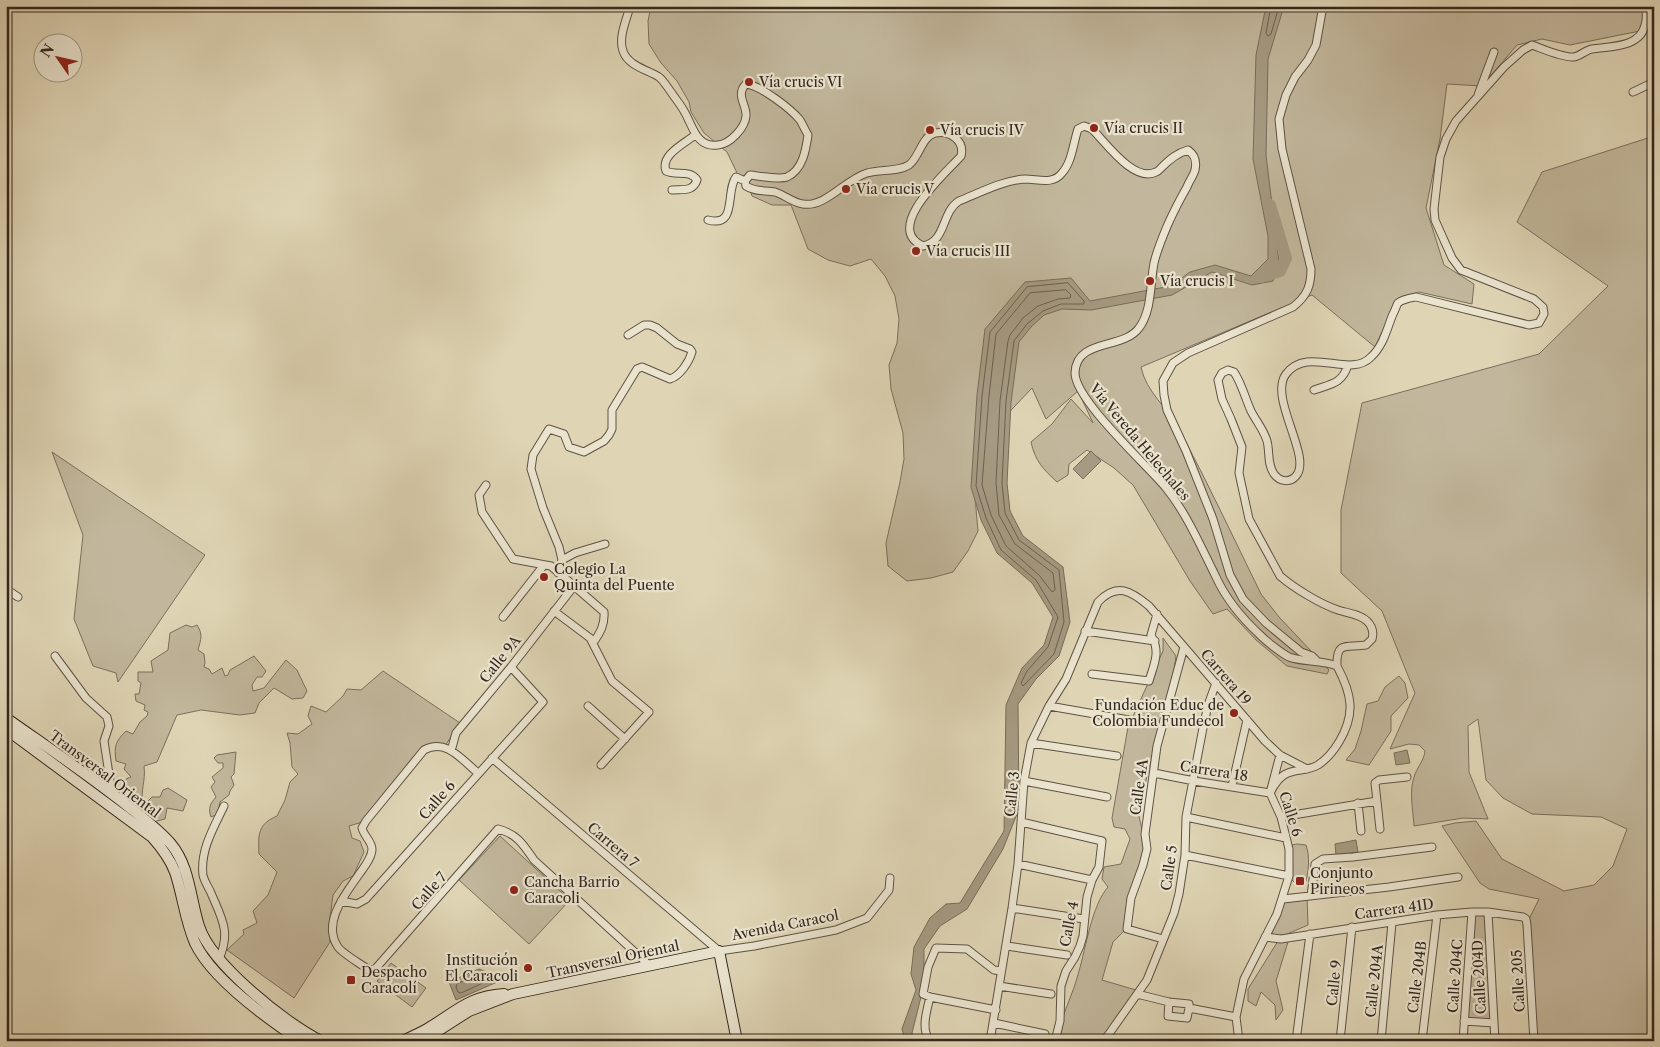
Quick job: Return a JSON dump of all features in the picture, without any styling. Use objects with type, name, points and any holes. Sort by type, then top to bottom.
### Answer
[{"type":"main road","name":"Transversal Oriental","points":[[6,718],[112,794],[159,832],[172,846],[187,872],[199,928],[219,959],[241,982],[293,1024],[320,1041]]},
{"type":"main road","name":"Transversal Oriental","points":[[6,729],[152,837],[160,846],[175,872],[187,921],[195,943],[207,962],[220,976],[274,1023],[301,1041]]},
{"type":"main road","name":"Transversal Oriental","points":[[422,1041],[469,1010],[513,994],[719,951]]},
{"type":"main road","points":[[719,951],[736,1041]]},
{"type":"main road","name":"Transversal Oriental","points":[[403,1041],[427,1029],[464,1004],[489,995],[513,994]]},
{"type":"street","points":[[630,6],[622,35],[623,51],[632,62],[661,78],[685,112],[695,135],[704,144],[719,145],[732,138],[742,127],[746,116],[741,96],[742,88],[746,84],[752,85],[776,100],[800,120],[808,135],[803,160],[795,171],[786,177],[750,175],[745,181],[736,177],[733,180],[726,216],[716,222],[708,220]]},
{"type":"street","points":[[1316,661],[1312,656],[1301,652],[1266,623],[1243,599],[1230,575],[1213,519],[1186,451],[1167,410],[1163,381],[1173,363],[1188,353],[1293,307],[1308,292],[1311,282],[1311,269],[1282,148],[1278,119],[1286,95],[1295,77],[1308,60],[1316,45],[1323,6]]},
{"type":"street","points":[[1270,792],[1277,781],[1287,773],[1307,770],[1317,766],[1333,752],[1349,722],[1351,710],[1350,698],[1344,678],[1337,666],[1338,650],[1342,647],[1366,645],[1372,639],[1372,628],[1363,618],[1336,610],[1324,604],[1280,576],[1249,519],[1240,473],[1242,447],[1232,419],[1222,399],[1218,380],[1228,370],[1234,372],[1238,378],[1250,410],[1266,437],[1272,470],[1278,478],[1285,481],[1296,476],[1302,464],[1282,394],[1283,381],[1286,374],[1301,363],[1311,361],[1348,365],[1362,363],[1370,359],[1384,338],[1398,304],[1408,298],[1416,298],[1528,325],[1539,324],[1543,319],[1543,307],[1534,299],[1462,270],[1452,258],[1436,220],[1434,210],[1440,157],[1446,139],[1456,121],[1504,67],[1523,50],[1532,45],[1574,57],[1590,50],[1615,47],[1636,40],[1644,31],[1646,24],[1647,14],[1645,6]]},
{"type":"street","points":[[1477,98],[1494,52]]},
{"type":"street","points":[[1633,92],[1654,82]]},
{"type":"street","name":"Vía Vereda Helechales","points":[[745,181],[746,186],[752,190],[776,193],[803,204],[813,204],[825,199],[857,176],[884,169],[902,168],[909,164],[917,157],[930,136],[937,133],[951,136],[959,140],[963,149],[961,156],[919,202],[910,224],[913,240],[923,246],[930,245],[942,232],[948,211],[952,205],[959,201],[1011,181],[1027,179],[1052,180],[1061,174],[1068,163],[1078,130],[1084,126],[1092,128],[1130,169],[1143,174],[1156,172],[1180,152],[1188,150],[1193,154],[1196,159],[1195,170],[1168,225],[1154,261],[1146,318],[1137,331],[1117,342],[1087,351],[1079,359],[1075,373],[1079,389],[1099,415],[1177,503],[1216,578],[1237,611],[1260,636],[1289,657],[1337,666]]},
{"type":"street","points":[[672,190],[690,189],[695,186],[697,180],[694,176],[688,173],[671,173],[666,171],[664,165],[669,155],[695,135]]},
{"type":"street","points":[[558,572],[562,560],[559,547],[543,508],[531,469],[531,461],[536,450],[549,429],[564,434],[568,447],[584,452],[604,441],[612,428],[612,410],[637,369],[642,366],[670,379],[677,377],[692,352],[650,325],[644,325],[628,335]]},
{"type":"street","points":[[1314,390],[1338,382],[1346,372],[1348,365]]},
{"type":"street","points":[[486,485],[479,495],[482,512],[513,559],[551,566],[604,612],[605,621],[593,643]]},
{"type":"street","points":[[562,560],[575,553],[605,544]]},
{"type":"street","points":[[503,617],[544,565]]},
{"type":"street","name":"Calle 9A","points":[[451,751],[456,733],[511,667],[574,586]]},
{"type":"street","points":[[6,589],[18,597]]},
{"type":"street","name":"Calle 3","points":[[990,1041],[1001,971],[1007,946],[1018,864],[1024,781],[1031,743],[1049,706],[1066,679],[1098,602],[1106,594],[1116,590],[1133,593]]},
{"type":"street","name":"Carrera 19","points":[[1133,593],[1157,614],[1265,741],[1280,755],[1307,770]]},
{"type":"street","points":[[554,611],[590,638],[612,680],[649,712],[601,765]]},
{"type":"street","points":[[1092,674],[1149,681],[1157,653],[1151,629],[1157,614]]},
{"type":"street","points":[[1085,631],[1155,641]]},
{"type":"street","name":"Calle 4A","points":[[1163,939],[1127,929],[1130,898],[1140,874],[1147,849],[1145,834],[1157,746],[1184,647]]},
{"type":"street","points":[[55,656],[86,698],[107,717],[109,726],[104,741],[112,794]]},
{"type":"street","name":"Calle 6","points":[[341,901],[357,904],[366,899],[543,702],[511,667]]},
{"type":"street","name":"Calle 5","points":[[1104,1041],[1147,980],[1174,913],[1185,855],[1186,818],[1208,705],[1216,683]]},
{"type":"street","points":[[588,706],[625,739]]},
{"type":"street","points":[[1049,706],[1128,720]]},
{"type":"street","points":[[1232,786],[1247,720]]},
{"type":"street","points":[[1031,743],[1117,756]]},
{"type":"street","points":[[341,901],[369,860],[372,850],[371,843],[364,836],[362,828],[424,750],[432,746],[445,746],[478,773]]},
{"type":"street","name":"Calle 6","points":[[1265,937],[1283,899],[1289,876],[1289,849],[1281,817],[1270,792],[1280,755]]},
{"type":"street","name":"Carrera 7","points":[[492,758],[719,951]]},
{"type":"street","name":"Carrera 18","points":[[1154,773],[1270,792]]},
{"type":"street","points":[[1380,829],[1376,781],[1407,777]]},
{"type":"street","points":[[1024,781],[1107,797]]},
{"type":"street","points":[[1281,817],[1377,801]]},
{"type":"street","points":[[1358,804],[1361,831]]},
{"type":"street","points":[[219,959],[226,936],[224,925],[203,877],[204,858],[208,840],[224,806]]},
{"type":"street","points":[[1186,818],[1286,838]]},
{"type":"street","name":"Calle 4","points":[[1021,822],[1102,841],[1099,867],[1092,880],[1080,946],[1076,957],[1066,971],[1061,986],[1060,1021],[1055,1041]]},
{"type":"street","name":"Calle 7","points":[[341,901],[334,916],[333,932],[338,947],[369,970],[376,968],[498,829],[509,832],[522,842],[534,860],[649,965]]},
{"type":"street","points":[[1312,896],[1316,864],[1323,859],[1432,847]]},
{"type":"street","points":[[1185,855],[1289,876]]},
{"type":"street","points":[[1018,864],[1092,880]]},
{"type":"street","points":[[1283,899],[1458,877]]},
{"type":"street","name":"Avenida Caracol","points":[[719,951],[836,930],[867,918],[889,890],[890,878]]},
{"type":"street","points":[[1012,908],[1084,919]]},
{"type":"street","name":"Carrera 41D","points":[[1265,937],[1281,939],[1352,927],[1472,912],[1488,912],[1526,919]]},
{"type":"street","name":"Calle 204C","points":[[1463,1041],[1472,912]]},
{"type":"street","name":"Calle 204D","points":[[1488,912],[1495,1041]]},
{"type":"street","name":"Calle 204B","points":[[1422,1041],[1436,916]]},
{"type":"street","name":"Calle 205","points":[[1526,919],[1534,1041]]},
{"type":"street","name":"Calle 204A","points":[[1381,1041],[1392,923]]},
{"type":"street","name":"Calle 9","points":[[1340,1041],[1352,927]]},
{"type":"street","points":[[1296,1041],[1310,934]]},
{"type":"street","points":[[1297,936],[1308,950]]},
{"type":"street","points":[[1239,1041],[1236,1017],[1244,979],[1265,937]]},
{"type":"street","points":[[1007,946],[1067,955]]},
{"type":"street","points":[[996,1010],[923,994],[928,967],[936,948],[967,949],[994,970],[1001,971]]},
{"type":"street","points":[[999,986],[1051,994]]},
{"type":"street","points":[[1137,994],[1168,1002],[1189,1004],[1187,1018],[1168,1016],[1168,1002]]},
{"type":"street","points":[[930,997],[925,1018],[926,1035],[929,1040],[934,1041]]},
{"type":"street","points":[[1189,1008],[1236,1017]]},
{"type":"street","points":[[1464,1021],[1494,1023]]},
{"type":"street","points":[[994,1023],[1045,1034]]},
{"type":"shaded area","points":[[651,6],[1648,6],[1640,31],[1570,45],[1542,39],[1517,45],[1482,86],[1447,84],[1440,139],[1426,208],[1444,265],[1474,284],[1472,304],[1419,292],[1398,298],[1375,347],[1312,295],[1141,367],[1147,384],[1179,429],[1211,490],[1261,594],[1279,617],[1329,670],[1327,674],[1287,666],[1256,640],[1227,609],[1213,614],[1190,581],[1133,485],[1114,468],[1087,450],[1069,464],[1068,475],[1057,482],[1044,469],[1037,460],[1031,442],[1052,424],[1071,399],[1093,423],[1078,391],[1046,419],[1032,388],[998,424],[974,486],[978,531],[968,551],[953,572],[931,578],[907,581],[888,566],[886,543],[904,459],[903,433],[891,389],[889,365],[897,343],[899,319],[895,296],[885,276],[871,259],[850,266],[828,260],[808,249],[791,205],[772,205],[752,196],[748,184],[738,175],[727,152],[704,133],[691,112],[689,102],[677,81],[661,63],[649,44],[648,21]]},
{"type":"shaded area","points":[[1654,136],[1654,1041],[1535,1041],[1528,921],[1539,899],[1489,889],[1480,883],[1442,826],[1476,821],[1502,859],[1564,891],[1594,885],[1613,866],[1627,829],[1601,817],[1532,814],[1503,798],[1486,780],[1478,719],[1468,726],[1469,772],[1488,819],[1463,818],[1414,826],[1412,789],[1415,773],[1425,751],[1419,745],[1409,744],[1390,749],[1415,693],[1382,611],[1341,573],[1341,510],[1362,403],[1539,354],[1608,286],[1517,222],[1542,172]]},
{"type":"shaded area","points":[[52,452],[205,555],[118,682],[116,673],[93,666],[74,619],[83,535]]},
{"type":"shaded area","points":[[186,625],[192,627],[197,625],[199,628],[201,637],[198,650],[204,654],[204,667],[209,669],[212,674],[222,668],[225,676],[228,675],[230,670],[254,656],[266,671],[262,677],[257,677],[252,685],[253,691],[264,688],[286,660],[297,670],[307,691],[303,698],[292,699],[274,688],[259,703],[255,713],[240,715],[201,710],[177,715],[157,762],[144,766],[142,800],[143,806],[152,797],[160,797],[163,790],[168,788],[187,800],[183,811],[167,808],[165,819],[157,821],[143,813],[126,815],[115,803],[126,779],[131,777],[124,769],[126,764],[116,761],[115,748],[117,741],[126,731],[133,734],[140,722],[147,716],[148,712],[144,710],[145,705],[136,701],[135,694],[139,694],[141,683],[138,681],[138,672],[153,672],[151,661],[168,650],[170,633]]},
{"type":"shaded area","points":[[1163,638],[1176,656],[1138,812],[1145,842],[1125,930],[1113,942],[1102,980],[1136,990],[1101,1041],[1056,1041],[1076,980],[1094,915],[1102,895],[1108,887],[1102,879],[1104,867],[1121,864],[1130,839],[1125,829],[1114,827],[1112,818],[1128,727],[1163,651]]},
{"type":"shaded area","points":[[383,671],[460,723],[445,746],[432,746],[366,821],[349,826],[352,838],[360,841],[364,852],[353,876],[343,881],[333,895],[330,918],[330,942],[294,998],[227,950],[244,934],[243,930],[257,923],[253,911],[268,895],[277,872],[259,854],[259,835],[266,822],[277,816],[285,800],[290,782],[298,774],[292,767],[290,743],[287,733],[298,734],[312,724],[308,716],[311,706],[326,712],[343,696],[347,689],[361,690]]},
{"type":"shaded area","points":[[1399,676],[1405,683],[1408,698],[1391,716],[1391,731],[1369,765],[1346,760],[1355,749],[1367,704],[1378,701],[1385,687]]},
{"type":"shaded area","points":[[236,752],[234,774],[231,777],[234,785],[229,795],[220,802],[218,814],[211,817],[210,806],[216,797],[211,787],[215,782],[212,777],[223,768],[223,763],[218,763],[214,758],[217,755]]},
{"type":"shaded area","name":"Cancha Barrio Caracoli","points":[[500,836],[570,900],[529,944],[459,880]]},
{"type":"shaded area","points":[[1297,844],[1306,845],[1308,854],[1309,864],[1305,884],[1294,882],[1291,879],[1291,847]]},
{"type":"shaded area","points":[[1289,895],[1307,895],[1308,925],[1278,938],[1269,931]]},
{"type":"shaded area","points":[[1473,915],[1486,916],[1493,1022],[1466,1019]]},
{"type":"shaded area","points":[[1278,941],[1288,942],[1276,981],[1283,1010],[1276,1020],[1275,1005],[1261,992],[1256,1006],[1248,1001],[1248,989]]},
{"type":"shaded area","points":[[391,963],[426,988],[412,1007],[377,981]]},
{"type":"water","points":[[1266,6],[1284,6],[1268,59],[1266,155],[1279,262],[1273,281],[1252,285],[1212,272],[1172,295],[1091,310],[1062,309],[1044,315],[1019,342],[1011,402],[1007,483],[1010,511],[1023,536],[1063,567],[1070,622],[1059,656],[1036,679],[1018,704],[1019,809],[1003,849],[967,909],[940,926],[924,949],[924,985],[912,1033],[914,1041],[905,1041],[902,1029],[916,990],[911,974],[914,947],[930,918],[946,904],[960,903],[1004,831],[1006,705],[1022,668],[1044,645],[1053,617],[1032,583],[997,553],[981,520],[971,487],[977,395],[985,329],[1025,282],[1071,278],[1090,301],[1171,286],[1190,272],[1215,265],[1251,276],[1268,259],[1268,236],[1253,159],[1256,55]]},
{"type":"water","points":[[1091,451],[1101,461],[1083,479],[1073,469]]},
{"type":"water","points":[[1407,750],[1410,763],[1396,765],[1394,753]]},
{"type":"water","points":[[1356,840],[1358,852],[1336,855],[1335,844]]},
{"type":"water","points":[[479,969],[504,979],[456,1000],[449,982]]},
{"type":"waterway","points":[[1261,277],[1280,271],[1286,258],[1270,205]]},
{"type":"place","name":"Vía crucis VI","points":[[749,82]]},
{"type":"place","name":"Vía crucis II","points":[[1094,128]]},
{"type":"place","name":"Vía crucis IV","points":[[930,130]]},
{"type":"place","name":"Vía crucis V","points":[[846,189]]},
{"type":"place","name":"Vía crucis III","points":[[916,251]]},
{"type":"place","name":"Vía crucis I","points":[[1150,281]]},
{"type":"place","name":"Colegio La Quinta del Puente","points":[[544,577]]},
{"type":"place","name":"Fundación Educ de Colombia Fundecol","points":[[1234,713]]},
{"type":"place","name":"Conjunto Pirineos","points":[[1300,881]]},
{"type":"place","name":"Cancha Barrio Caracoli","points":[[514,890]]},
{"type":"place","name":"Institución El Caracoli","points":[[528,968]]},
{"type":"place","name":"Despacho Caracolí","points":[[351,980]]}]
